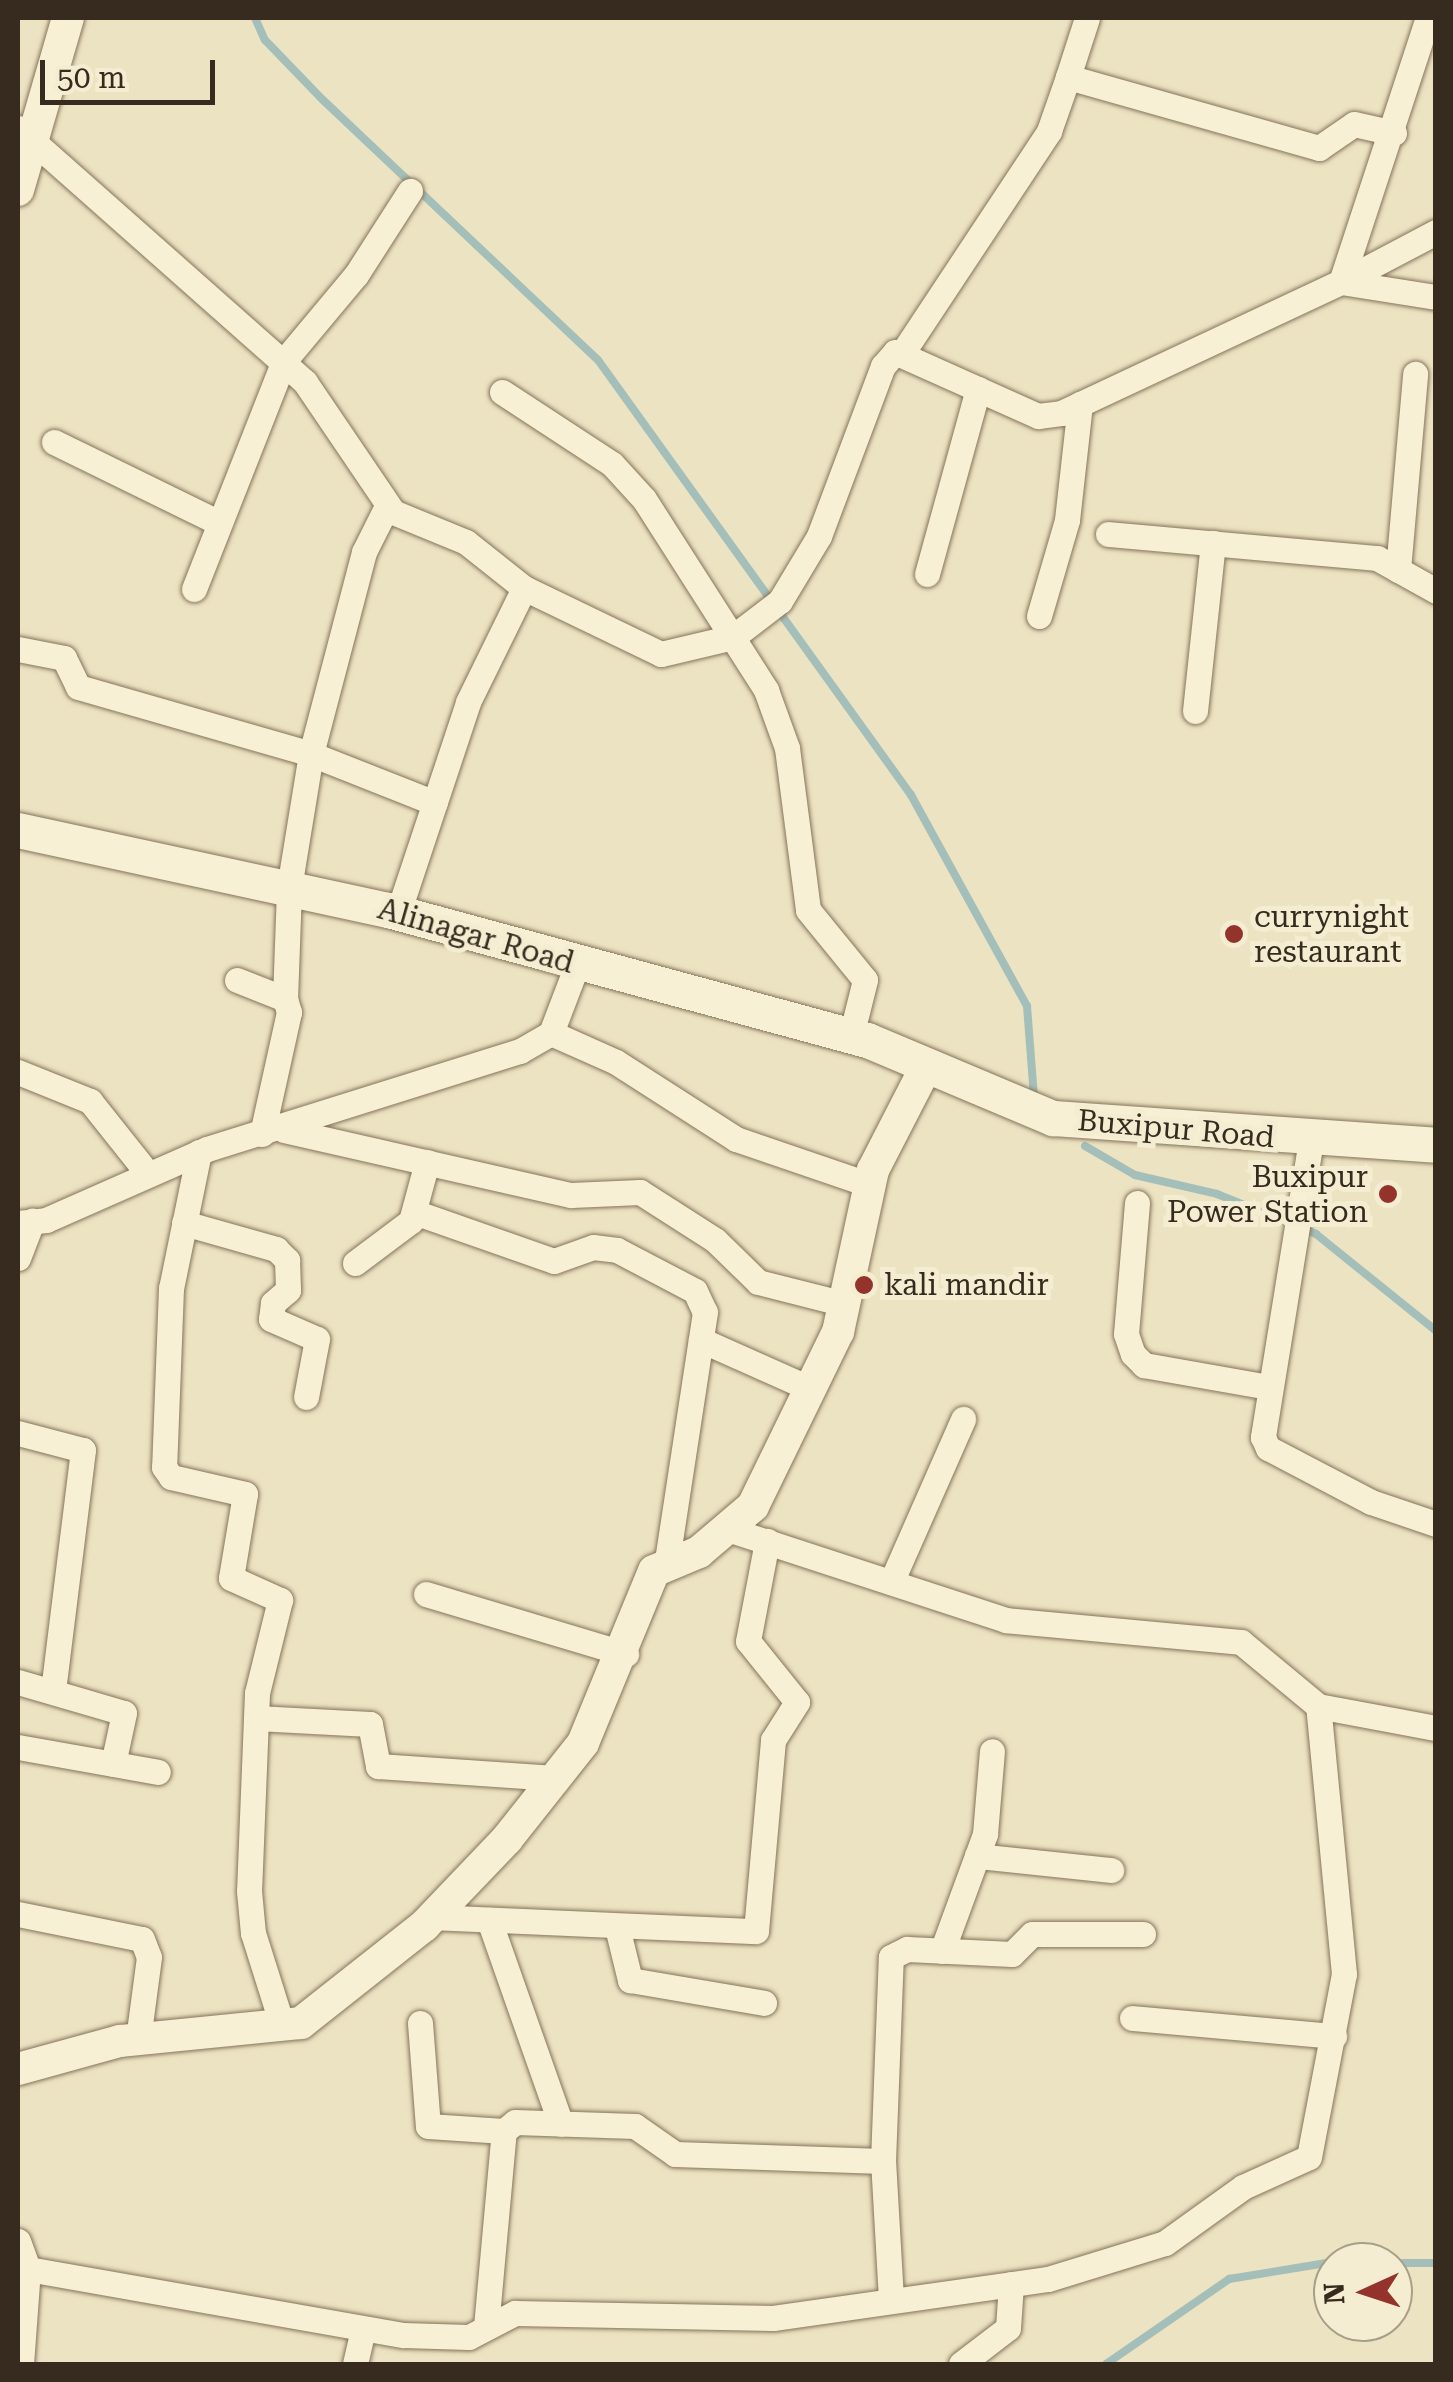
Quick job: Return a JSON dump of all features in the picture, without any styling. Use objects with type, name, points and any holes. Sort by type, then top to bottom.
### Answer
[{"type":"main road","name":"Alinagar Road","points":[[18,830],[398,912],[577,965],[851,1036],[928,1065]]},
{"type":"main road","name":"Buxipur Road","points":[[928,1065],[1053,1118],[1311,1140],[1436,1145]]},
{"type":"street","points":[[18,190],[25,131],[68,18]]},
{"type":"street","points":[[25,131],[284,361],[326,406],[387,506],[413,527],[466,542],[524,588],[646,652],[733,637],[773,607],[819,536],[882,366],[903,352],[1049,131],[1087,18]]},
{"type":"street","points":[[1340,282],[1394,132],[1425,67],[1428,18]]},
{"type":"street","points":[[1068,77],[1319,148],[1354,124],[1394,132]]},
{"type":"street","points":[[194,589],[217,522],[284,361],[356,275],[410,191]]},
{"type":"street","points":[[903,352],[1038,416],[1080,404],[1340,282],[1436,232]]},
{"type":"street","points":[[1340,282],[1436,298]]},
{"type":"street","points":[[1398,570],[1414,374]]},
{"type":"street","points":[[928,574],[978,389]]},
{"type":"street","points":[[502,392],[612,464],[733,637],[780,723],[808,910],[865,980],[851,1036]]},
{"type":"street","points":[[1039,616],[1067,520],[1080,404]]},
{"type":"street","points":[[54,442],[217,522]]},
{"type":"street","points":[[270,1131],[290,1012],[285,998],[289,888],[311,754],[364,552],[387,506]]},
{"type":"street","points":[[1108,534],[1377,558],[1436,592]]},
{"type":"street","points":[[1195,711],[1213,543]]},
{"type":"street","points":[[398,912],[479,675],[524,588]]},
{"type":"street","points":[[18,649],[64,658],[78,687],[311,754],[435,802]]},
{"type":"street","points":[[18,1258],[25,1222],[199,1152],[520,1051],[551,1033],[577,965]]},
{"type":"street","points":[[237,980],[285,998]]},
{"type":"street","points":[[551,1033],[616,1062],[736,1140],[870,1185]]},
{"type":"street","points":[[18,2068],[138,2039],[301,2023],[432,1917],[582,1743],[626,1654],[654,1571],[726,1529],[753,1506],[811,1389],[844,1304],[870,1185],[928,1065]]},
{"type":"street","points":[[18,1072],[90,1102],[148,1174]]},
{"type":"street","points":[[270,1131],[571,1195],[640,1192],[715,1240],[758,1282],[844,1304]]},
{"type":"street","points":[[1311,1140],[1269,1387],[1268,1448],[1371,1502],[1436,1524]]},
{"type":"street","points":[[199,1152],[171,1288],[164,1467],[171,1477],[245,1494],[231,1578],[281,1606],[256,1718],[250,1910],[282,2025]]},
{"type":"street","points":[[354,1263],[417,1213],[428,1162]]},
{"type":"street","points":[[1138,1203],[1126,1334],[1132,1354],[1144,1366],[1269,1387]]},
{"type":"street","points":[[417,1213],[554,1260],[593,1247],[616,1250],[695,1291],[706,1312],[666,1567]]},
{"type":"street","points":[[184,1223],[276,1248],[287,1260],[288,1290],[272,1303],[271,1318],[317,1339],[306,1397]]},
{"type":"street","points":[[701,1340],[811,1389]]},
{"type":"street","points":[[893,1578],[963,1419]]},
{"type":"street","points":[[18,1433],[83,1450],[53,1691]]},
{"type":"street","points":[[726,1529],[893,1578],[1032,1626],[1241,1642],[1318,1706],[1436,1728]]},
{"type":"street","points":[[432,1917],[746,1934],[762,1921],[770,1754],[796,1702],[748,1641],[767,1541]]},
{"type":"street","points":[[426,1594],[626,1654]]},
{"type":"street","points":[[18,1682],[124,1713],[114,1764]]},
{"type":"street","points":[[28,2269],[364,2329],[470,2338],[516,2312],[739,2320],[1011,2284],[1165,2243],[1244,2187],[1310,2156],[1334,2036],[1344,1950],[1318,1706]]},
{"type":"street","points":[[256,1718],[370,1724],[378,1766],[555,1778]]},
{"type":"street","points":[[18,1748],[158,1772]]},
{"type":"street","points":[[942,1951],[977,1856],[992,1752]]},
{"type":"street","points":[[977,1856],[1111,1870]]},
{"type":"street","points":[[18,1914],[142,1939],[148,1957],[138,2039]]},
{"type":"street","points":[[490,1920],[561,2124]]},
{"type":"street","points":[[617,1927],[630,1980],[764,2003]]},
{"type":"street","points":[[891,2299],[883,2161],[888,1968],[897,1950],[1012,1954],[1032,1934],[1144,1934]]},
{"type":"street","points":[[1132,2018],[1334,2036]]},
{"type":"street","points":[[420,2023],[428,2126],[434,2132],[504,2131],[515,2122],[561,2124],[649,2130],[675,2154],[883,2161]]},
{"type":"street","points":[[486,2327],[504,2131]]},
{"type":"street","points":[[18,2242],[28,2269],[22,2364]]},
{"type":"street","points":[[961,2364],[1008,2328],[1011,2284]]},
{"type":"street","points":[[355,2364],[364,2329]]},
{"type":"waterway","points":[[255,18],[265,40],[323,100],[598,360],[911,795],[1027,1006],[1034,1096]]},
{"type":"waterway","points":[[1085,1146],[1135,1175],[1217,1194],[1316,1234],[1436,1331]]},
{"type":"waterway","points":[[1413,2263],[1436,2263]]},
{"type":"waterway","points":[[1106,2364],[1229,2279],[1313,2265]]},
{"type":"place","name":"currynight restaurant","points":[[1234,934]]},
{"type":"place","name":"Buxipur Power Station","points":[[1388,1194]]},
{"type":"place","name":"kali mandir","points":[[864,1285]]}]
